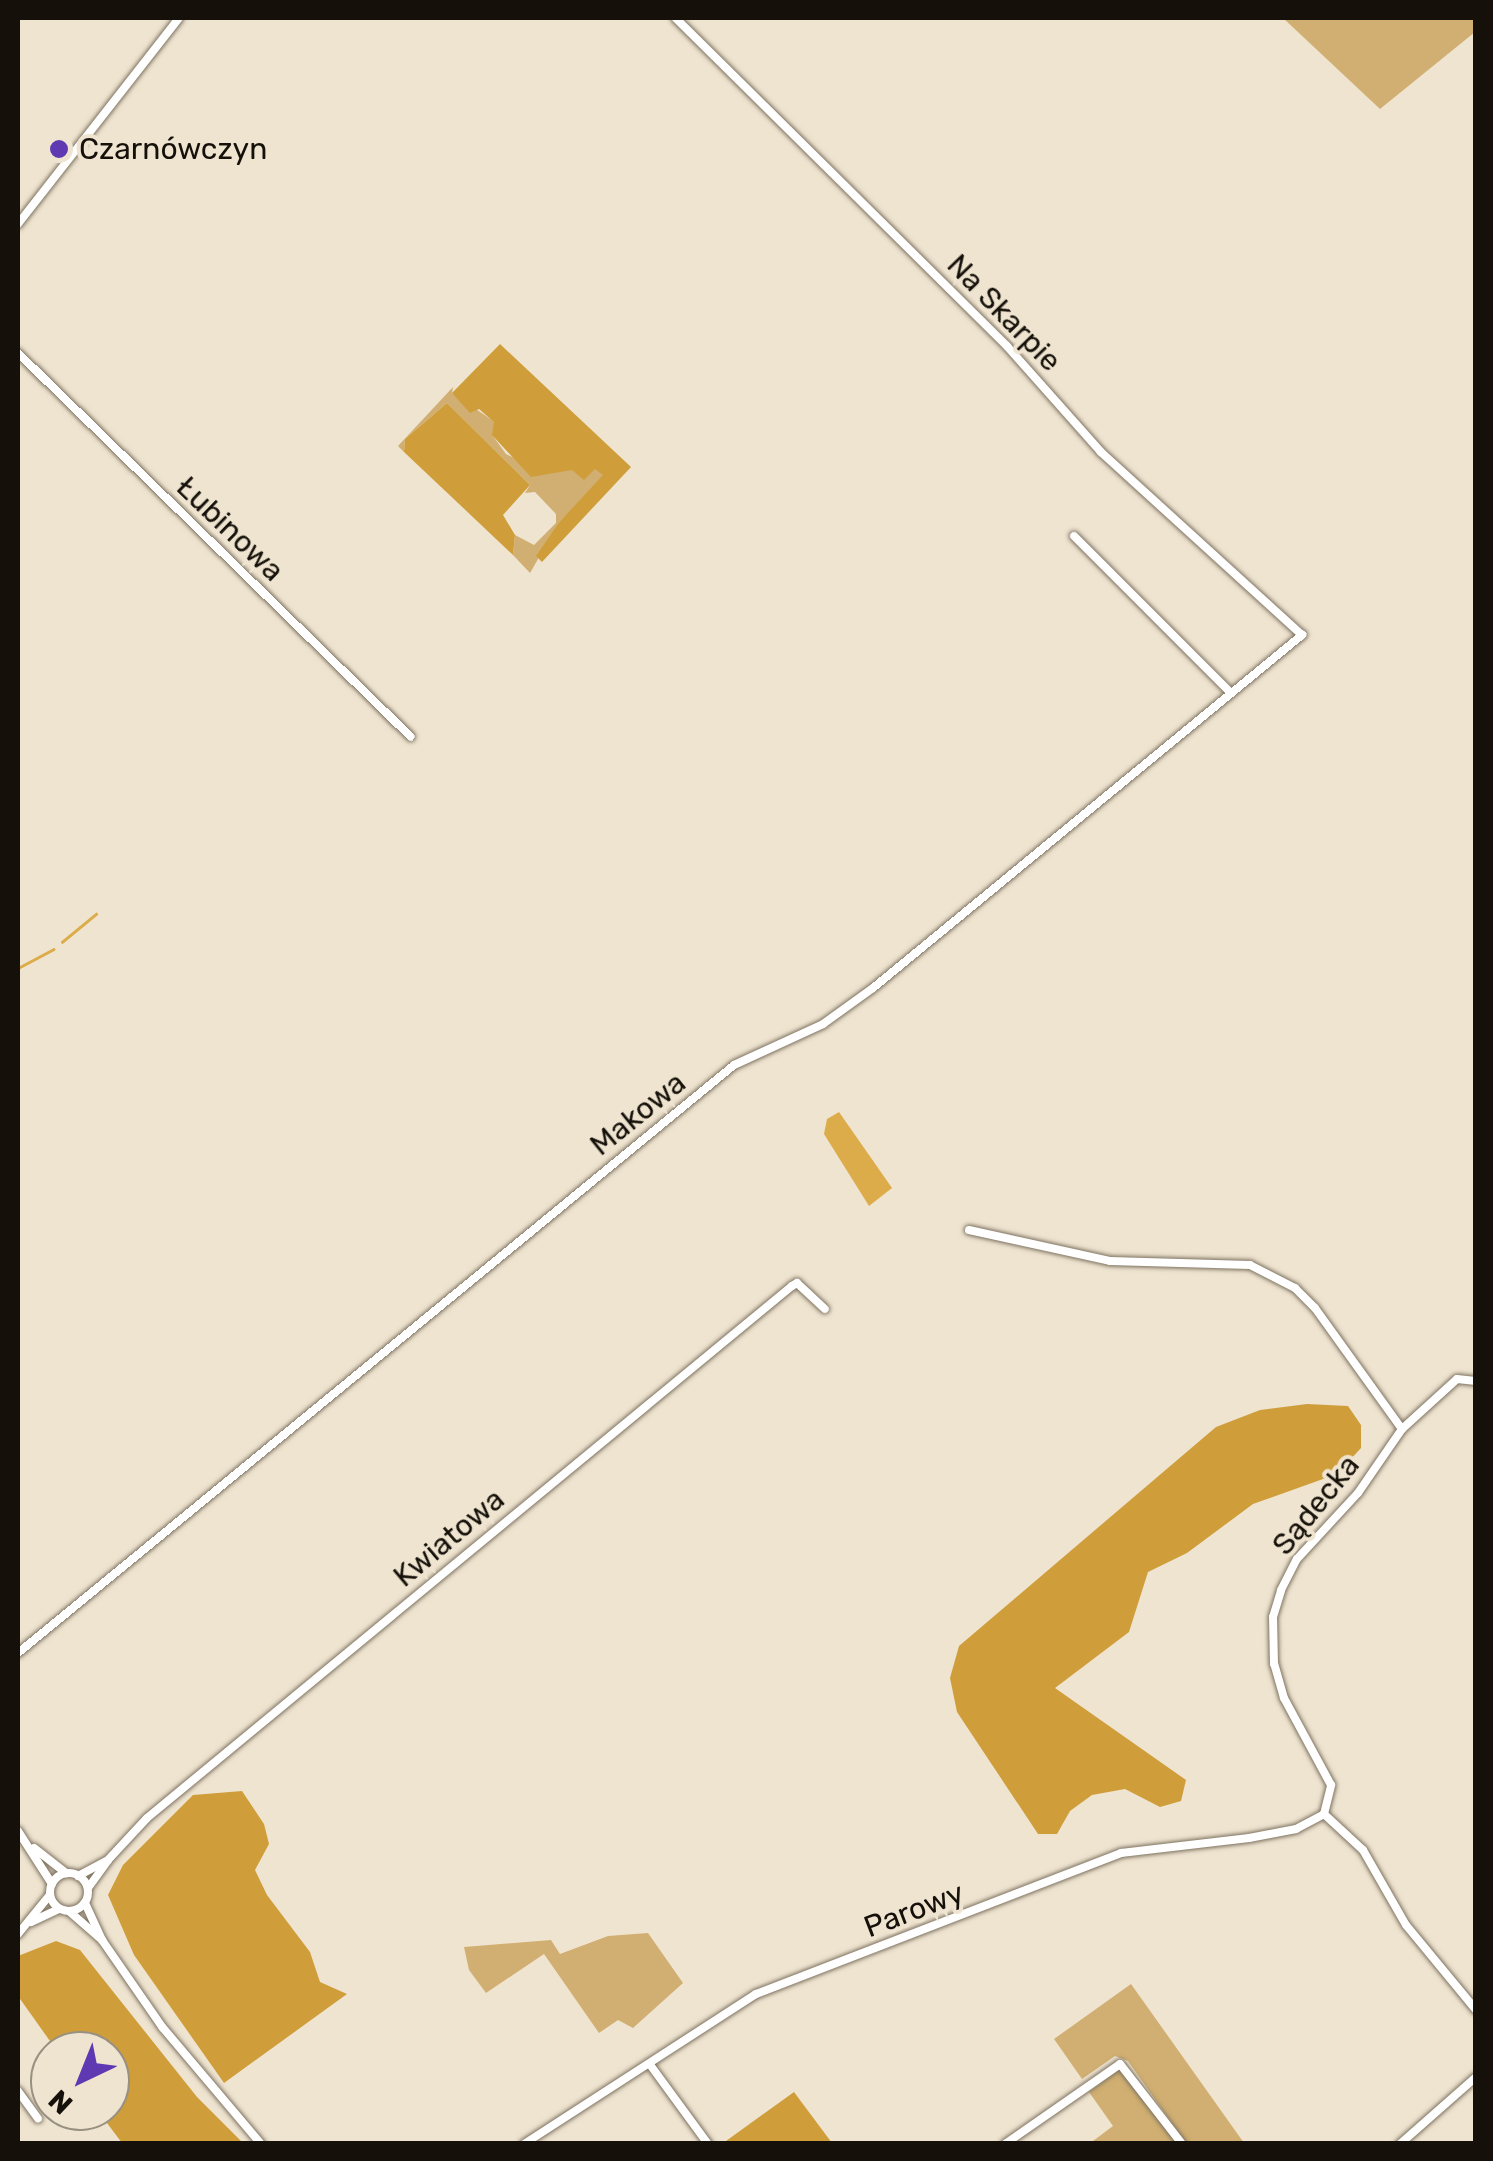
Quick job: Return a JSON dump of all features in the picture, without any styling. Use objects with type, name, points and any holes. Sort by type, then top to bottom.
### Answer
[{"type":"street","points":[[18,224],[179,18]]},
{"type":"street","name":"Na Skarpie","points":[[676,18],[1007,346],[1101,452],[1302,635]]},
{"type":"street","name":"Łubinowa","points":[[18,352],[412,738]]},
{"type":"street","points":[[1074,536],[1230,693]]},
{"type":"street","name":"Makowa","points":[[18,1653],[734,1065],[823,1024],[873,988],[1302,635]]},
{"type":"street","points":[[970,1230],[1110,1261],[1250,1265],[1295,1288],[1315,1308],[1402,1430]]},
{"type":"street","name":"Kwiatowa","points":[[88,1888],[147,1818],[792,1286],[797,1283],[825,1309]]},
{"type":"street","name":"Sądecka","points":[[1324,1814],[1332,1785],[1284,1698],[1274,1664],[1272,1617],[1297,1560],[1402,1430],[1458,1379],[1476,1381]]},
{"type":"street","points":[[1324,1814],[1362,1850],[1406,1925],[1476,2010]]},
{"type":"street","name":"Parowy","points":[[524,2144],[651,2066],[756,1994],[1120,1853],[1296,1829],[1324,1814]]},
{"type":"street","points":[[18,1831],[52,1884],[50,1895],[18,1934]]},
{"type":"street","points":[[30,1846],[66,1874],[78,1876],[88,1888],[85,1903],[102,1940],[198,2075],[260,2144]]},
{"type":"street","name":"Kwiatowa","points":[[78,1876],[108,1860]]},
{"type":"street","points":[[52,1884],[66,1874]]},
{"type":"street","points":[[50,1895],[60,1909],[70,1912],[102,1940]]},
{"type":"street","points":[[70,1912],[85,1903]]},
{"type":"street","points":[[31,1922],[60,1909]]},
{"type":"street","points":[[1006,2144],[1120,2064],[1182,2144]]},
{"type":"street","points":[[651,2066],[708,2144]]},
{"type":"street","points":[[1400,2144],[1476,2077]]},
{"type":"shaded area","points":[[1283,18],[1475,18],[1475,32],[1380,109]]},
{"type":"shaded area","points":[[500,344],[631,467],[542,562],[536,556],[560,521],[603,475],[595,469],[584,480],[572,470],[531,477],[492,435],[494,422],[479,409],[470,413],[452,393]]},
{"type":"shaded area","points":[[453,387],[452,393],[495,422],[493,436],[506,454],[544,472],[595,468],[604,475],[560,521],[530,573],[513,555],[515,535],[534,545],[556,523],[556,514],[535,492],[525,493],[530,485],[447,403],[405,439],[404,452],[398,446]]},
{"type":"shaded area","points":[[447,403],[530,485],[503,515],[515,535],[513,555],[404,452],[405,439]]},
{"type":"shaded area","points":[[839,1112],[892,1188],[869,1206],[824,1134],[827,1119]]},
{"type":"shaded area","points":[[1307,1404],[1348,1406],[1361,1425],[1361,1448],[1337,1474],[1253,1504],[1187,1553],[1148,1572],[1129,1632],[1055,1688],[1186,1780],[1181,1801],[1160,1807],[1125,1789],[1092,1795],[1070,1811],[1057,1834],[1038,1834],[957,1712],[950,1678],[959,1646],[1216,1427],[1260,1410]]},
{"type":"shaded area","points":[[242,1791],[264,1824],[269,1844],[255,1870],[267,1895],[310,1952],[320,1982],[347,1994],[224,2083],[134,1955],[108,1895],[123,1865],[193,1795]]},
{"type":"shaded area","points":[[648,1933],[683,1983],[633,2028],[618,2020],[599,2033],[544,1954],[486,1993],[469,1970],[464,1947],[551,1940],[560,1954],[608,1936]]},
{"type":"shaded area","points":[[56,1941],[80,1950],[197,2097],[243,2143],[122,2143],[113,2131],[130,2131],[130,2031],[43,2031],[18,1996],[18,1956]]},
{"type":"shaded area","points":[[1131,1984],[1244,2143],[1186,2143],[1128,2061],[1115,2056],[1082,2079],[1054,2039]]},
{"type":"shaded area","points":[[1120,2069],[1177,2144],[1089,2144],[1113,2126],[1089,2092]]},
{"type":"shaded area","points":[[794,2092],[832,2143],[721,2143],[726,2141]]},
{"type":"waterway","points":[[62,942],[96,914]]},
{"type":"waterway","points":[[18,968],[53,949]]},
{"type":"place","name":"Czarnówczyn","points":[[59,149]]}]
